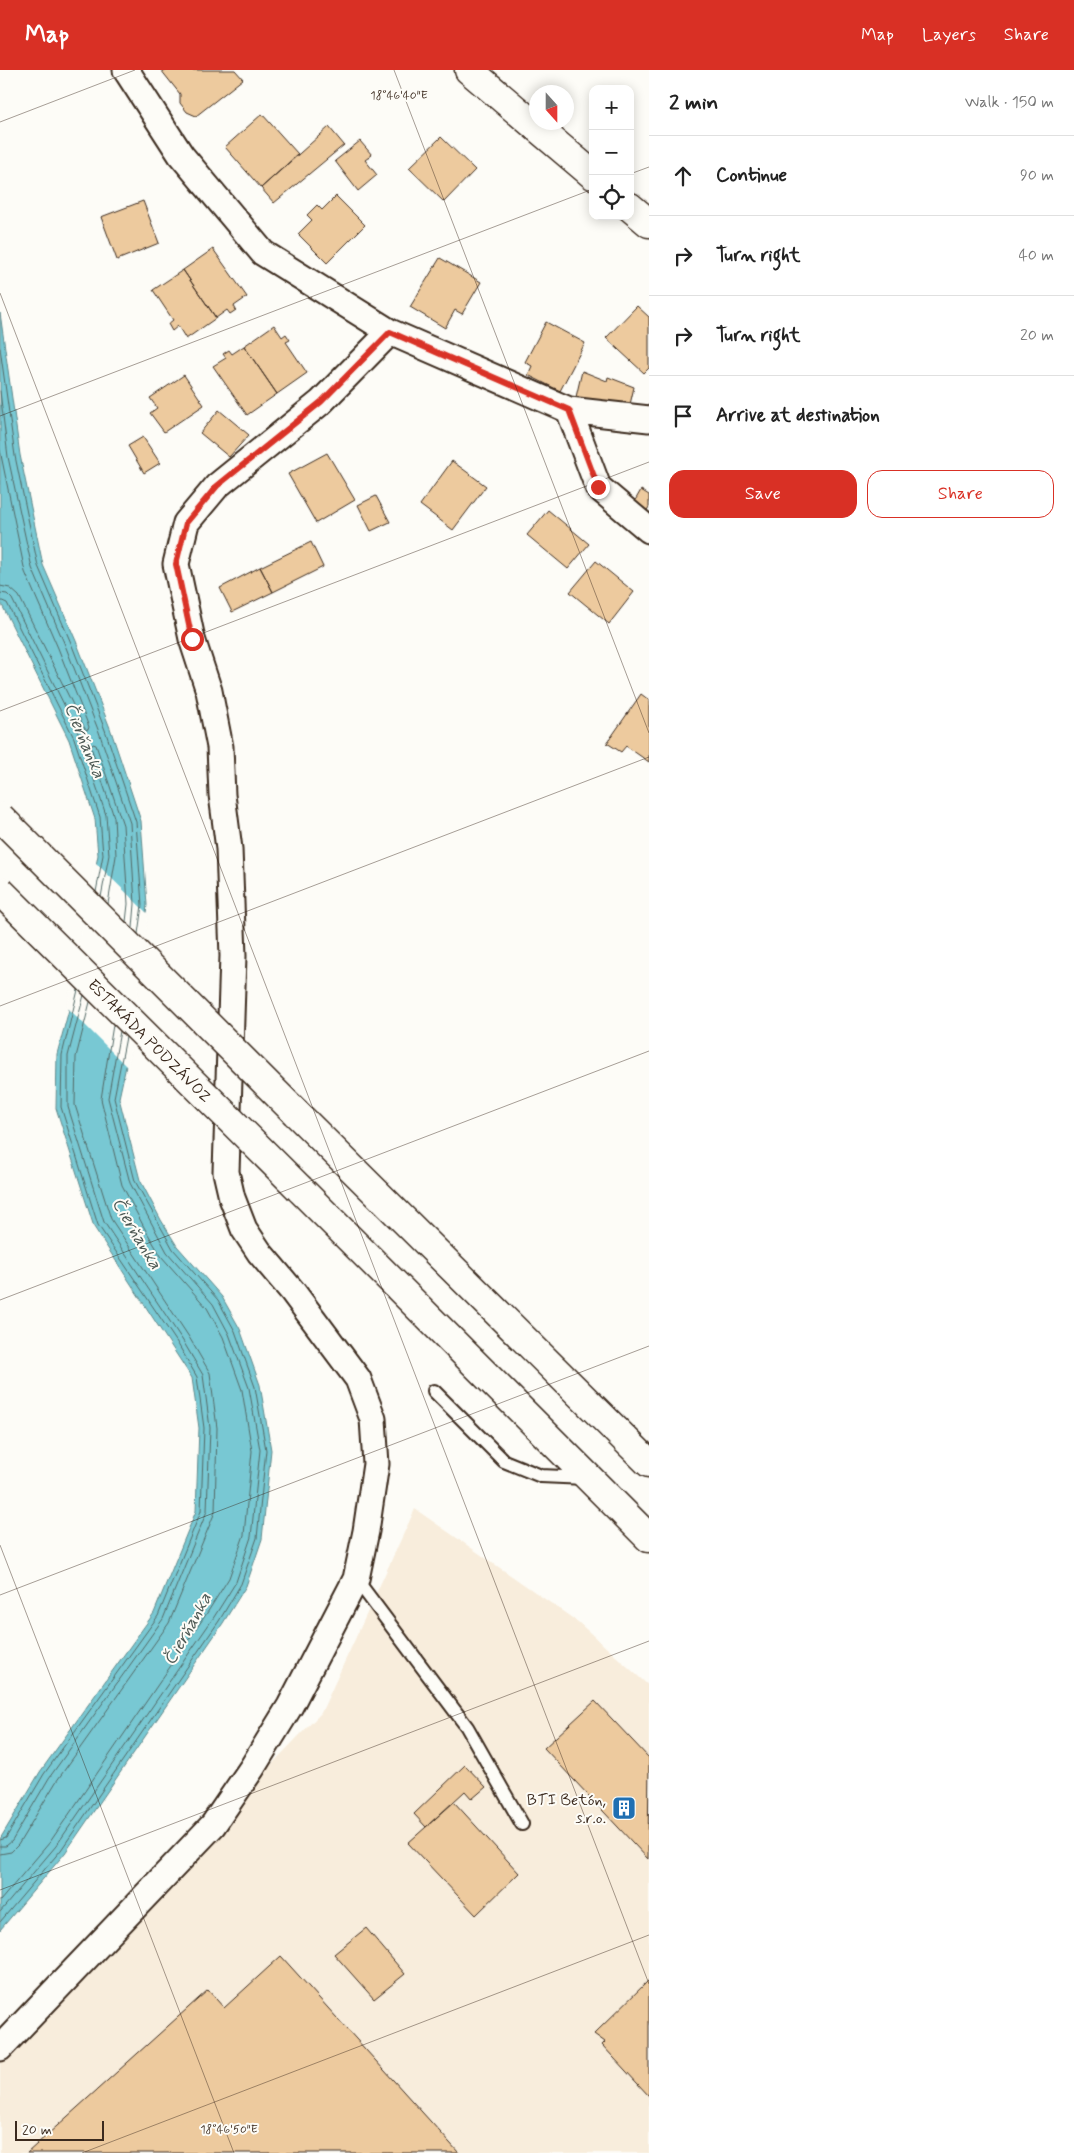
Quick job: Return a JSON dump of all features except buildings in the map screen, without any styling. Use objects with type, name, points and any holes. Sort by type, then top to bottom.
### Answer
[{"type":"main road","points":[[469,70],[589,172]]},
{"type":"main road","points":[[634,210],[649,223]]},
{"type":"main road","points":[[0,817],[649,1463]]},
{"type":"main road","name":"ESTAKÁDA PODZÁVOZ","points":[[0,891],[649,1538]]},
{"type":"street","points":[[126,70],[181,155],[263,253],[390,332],[569,410],[649,420]]},
{"type":"street","points":[[0,2048],[213,1825],[252,1768],[290,1706],[356,1579],[366,1531],[376,1464],[373,1419],[358,1379],[293,1292],[260,1253],[244,1229],[232,1198],[226,1172],[233,956],[229,849],[222,795],[220,747],[209,691],[192,639],[176,564],[186,523],[217,486],[321,402],[390,332]]},
{"type":"street","points":[[569,410],[598,487],[649,530]]},
{"type":"lane","points":[[434,1391],[504,1461],[542,1476],[590,1479]]},
{"type":"lane","points":[[356,1579],[467,1727],[522,1824]]},
{"type":"shaded area","points":[[415,1509],[578,1622],[649,1686],[649,2153],[0,2153],[0,2046],[321,1713]]},
{"type":"water","name":"Čierňanka","points":[[0,313],[20,455],[43,565],[76,641],[110,728],[141,821],[147,905],[129,1052],[119,1098],[140,1180],[177,1246],[222,1297],[240,1329],[260,1385],[271,1450],[262,1539],[246,1586],[223,1623],[65,1853],[0,1930],[0,1839],[40,1772],[154,1613],[196,1511],[199,1428],[192,1378],[94,1227],[56,1108],[57,1054],[70,1006],[98,855],[95,819],[69,740],[0,601]]},
{"type":"pier","points":[[94,861],[148,914],[128,1068],[67,1007]]},
{"type":"place","name":"BTI Betón, s.r.o.","points":[[624,1808]]},
{"type":"route","points":[[192,639],[176,564],[186,523],[217,486],[321,402],[390,332],[569,410],[598,487]]}]
